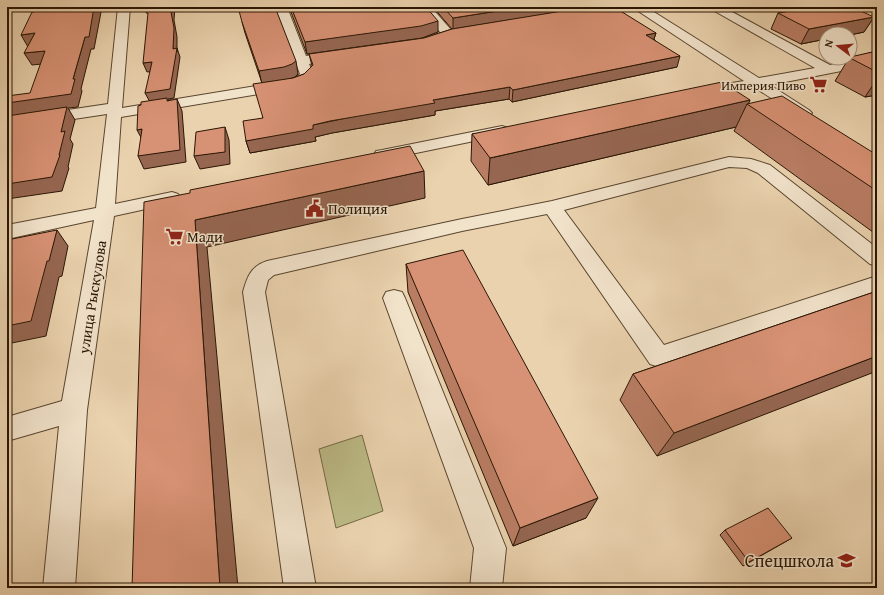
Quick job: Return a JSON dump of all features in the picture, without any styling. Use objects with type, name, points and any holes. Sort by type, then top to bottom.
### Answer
[{"type":"street","name":"улица Рыскулова","points":[[59,588],[74,410],[105,212],[124,7]]},
{"type":"street","points":[[7,124],[114,111],[290,85],[302,81],[307,76],[281,7]]},
{"type":"street","points":[[425,7],[448,35]]},
{"type":"street","points":[[575,14],[621,7]]},
{"type":"street","points":[[638,7],[818,122]]},
{"type":"street","points":[[715,7],[828,70]]},
{"type":"street","points":[[302,60],[349,54]]},
{"type":"street","points":[[684,96],[877,60]]},
{"type":"street","points":[[369,158],[515,129]]},
{"type":"street","points":[[300,588],[254,292],[258,277],[266,269],[552,207],[729,162],[756,165],[764,169],[877,259]]},
{"type":"street","points":[[7,232],[190,194]]},
{"type":"street","points":[[552,207],[659,357],[877,284]]},
{"type":"street","points":[[394,298],[490,548],[486,588]]},
{"type":"street","points":[[7,429],[74,410]]},
{"type":"shaded area","points":[[362,435],[383,511],[336,528],[319,449]]},
{"type":"building","points":[[36,7],[94,7],[89,37],[85,37],[73,79],[75,79],[71,94],[7,103],[7,96],[30,93],[45,51],[24,53],[35,33],[21,35]]},
{"type":"building","points":[[148,7],[171,7],[174,28],[173,49],[177,48],[170,89],[145,93],[152,62],[143,63],[148,13],[146,13]]},
{"type":"building","points":[[238,7],[275,7],[296,61],[284,67],[259,71]]},
{"type":"building","points":[[291,7],[426,7],[438,21],[421,26],[305,42]]},
{"type":"building","points":[[443,7],[523,7],[453,18]]},
{"type":"building","points":[[587,7],[614,7],[656,33],[646,35],[680,56],[513,90],[510,87],[433,100],[435,103],[330,121],[313,125],[313,129],[246,141],[243,121],[263,118],[253,84],[293,78],[304,74],[313,65],[309,54],[424,38],[452,29]]},
{"type":"building","points":[[815,7],[852,7],[874,17],[818,26],[818,27],[809,29],[778,13]]},
{"type":"building","points":[[877,51],[877,72],[858,62],[858,55]]},
{"type":"building","points":[[722,82],[750,100],[490,158],[472,134]]},
{"type":"building","points":[[782,96],[877,155],[877,191],[747,104]]},
{"type":"building","points":[[167,98],[167,101],[177,99],[180,150],[138,156],[142,129],[137,130],[138,106],[141,105],[141,102]]},
{"type":"building","points":[[67,107],[61,132],[65,131],[60,155],[52,177],[7,184],[7,116]]},
{"type":"building","points":[[225,127],[225,152],[194,156],[196,132]]},
{"type":"building","points":[[410,146],[424,171],[195,220],[220,588],[132,588],[144,202],[190,193],[190,190]]},
{"type":"building","points":[[57,230],[31,321],[7,326],[7,240]]},
{"type":"building","points":[[463,250],[598,498],[520,528],[406,264]]},
{"type":"building","points":[[877,291],[877,356],[674,433],[633,374]]},
{"type":"building","points":[[768,508],[792,538],[749,562],[725,530]]},
{"type":"place","name":"Империя Пиво","points":[[819,85]]},
{"type":"place","name":"Полиция","points":[[315,208]]},
{"type":"place","name":"Мади","points":[[174,236]]},
{"type":"place","name":"Спецшкола","points":[[847,560]]}]
